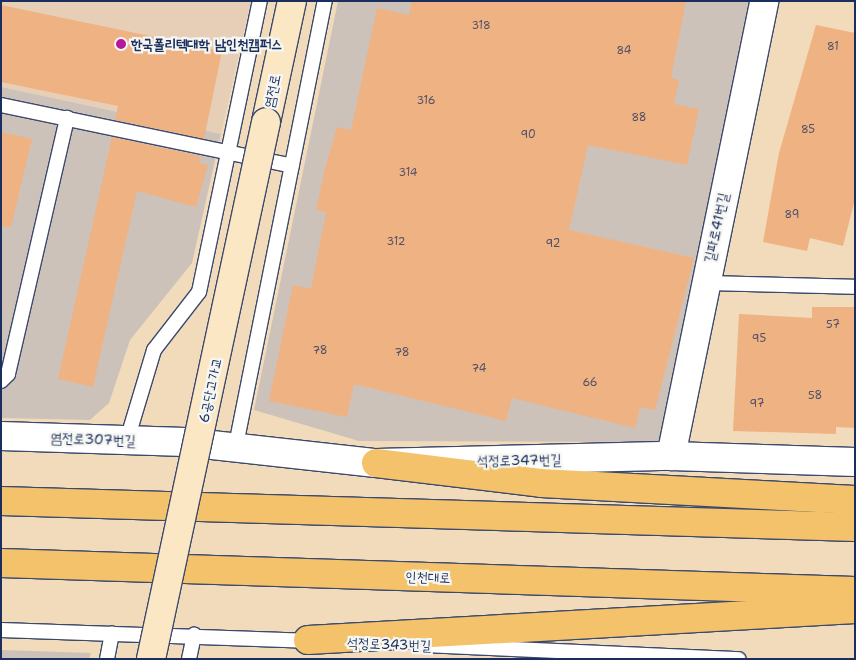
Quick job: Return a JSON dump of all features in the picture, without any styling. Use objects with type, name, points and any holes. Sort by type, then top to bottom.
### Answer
[{"type":"highway","points":[[376,463],[541,483],[855,500]]},
{"type":"highway","points":[[1,501],[855,527]]},
{"type":"highway","name":"인천대로","points":[[1,563],[855,591]]},
{"type":"highway","points":[[308,640],[855,609]]},
{"type":"street","name":"염전로","points":[[266,122],[292,1]]},
{"type":"street","name":"길파로41번길","points":[[671,456],[764,1]]},
{"type":"street","name":"6공단고가교","points":[[155,646],[266,122]]},
{"type":"street","name":"염전로307번길","points":[[1,436],[185,442]]},
{"type":"street","name":"석정로347번길","points":[[185,442],[235,450],[376,463],[671,456],[855,462]]},
{"type":"lane","points":[[127,440],[154,350],[199,292],[260,1]]},
{"type":"lane","points":[[235,450],[325,1]]},
{"type":"lane","points":[[1,105],[229,151],[292,166]]},
{"type":"lane","points":[[1,381],[8,374],[67,118]]},
{"type":"lane","points":[[705,283],[855,287]]},
{"type":"lane","name":"석정로343번길","points":[[1,630],[112,633],[155,646],[194,635],[739,659]]},
{"type":"lane","points":[[107,659],[112,633]]},
{"type":"lane","points":[[189,659],[194,635]]},
{"type":"shaded area","name":"한국폴리텍대학 남인천캠퍼스","points":[[1,1],[251,1],[221,134],[1,87]]},
{"type":"shaded area","points":[[338,1],[749,1],[661,442],[359,441],[254,410]]},
{"type":"shaded area","points":[[1,87],[221,134],[192,263],[130,340],[109,403],[90,420],[1,418]]},
{"type":"shaded area","points":[[1,650],[91,653],[89,659],[1,659]]},
{"type":"building","points":[[412,1],[686,1],[671,78],[679,80],[674,104],[699,109],[687,165],[588,145],[569,230],[694,258],[655,410],[640,407],[635,428],[512,398],[506,421],[354,384],[347,417],[269,401],[293,285],[311,289],[326,212],[316,210],[324,172],[337,127],[351,130],[377,8],[409,15]]},
{"type":"building","name":"한국폴리텍대학 남인천캠퍼스","points":[[1,5],[222,51],[204,139],[115,120],[118,106],[1,82]]},
{"type":"building","points":[[816,25],[855,33],[855,199],[843,246],[810,238],[807,251],[763,242],[779,153]]},
{"type":"building","points":[[1,132],[32,139],[11,227],[1,226]]},
{"type":"building","points":[[112,137],[200,156],[199,163],[208,165],[196,207],[137,191],[93,387],[58,379]]},
{"type":"building","points":[[812,307],[855,307],[855,428],[836,427],[836,434],[733,431],[739,314],[812,318]]},
{"type":"place","name":"한국폴리텍대학 남인천캠퍼스","points":[[121,44]]}]
